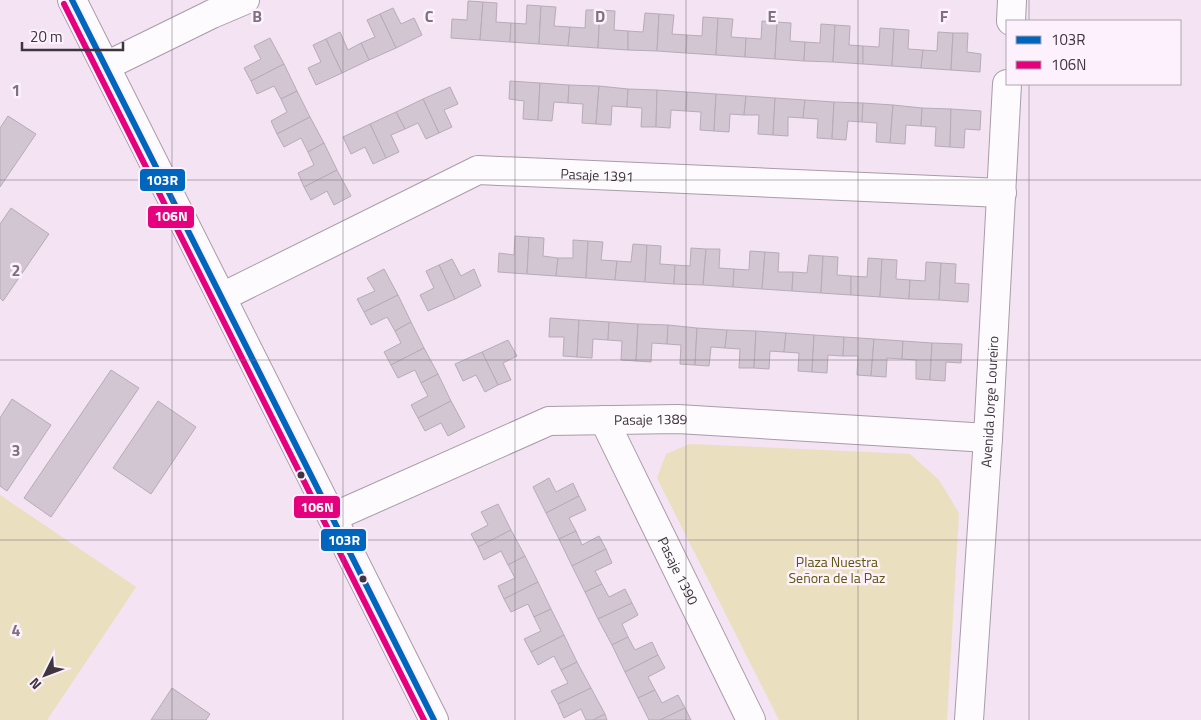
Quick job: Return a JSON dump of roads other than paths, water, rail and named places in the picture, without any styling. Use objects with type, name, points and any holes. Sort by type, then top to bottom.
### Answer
[{"type":"street","points":[[72,0],[434,720]]},
{"type":"street","points":[[106,66],[212,14],[245,0]]},
{"type":"street","points":[[1011,20],[1012,0]]},
{"type":"street","name":"Avenida Jorge Loureiro","points":[[969,720],[988,438],[1007,85]]},
{"type":"street","name":"Pasaje 1391","points":[[222,297],[478,170],[1002,193]]},
{"type":"street","name":"Pasaje 1389","points":[[333,517],[549,421],[678,419],[988,438]]},
{"type":"street","name":"Pasaje 1390","points":[[604,420],[751,720]]},
{"type":"park label","name":"Plaza Nuestra Señora de la Paz","points":[[837,570]]}]
